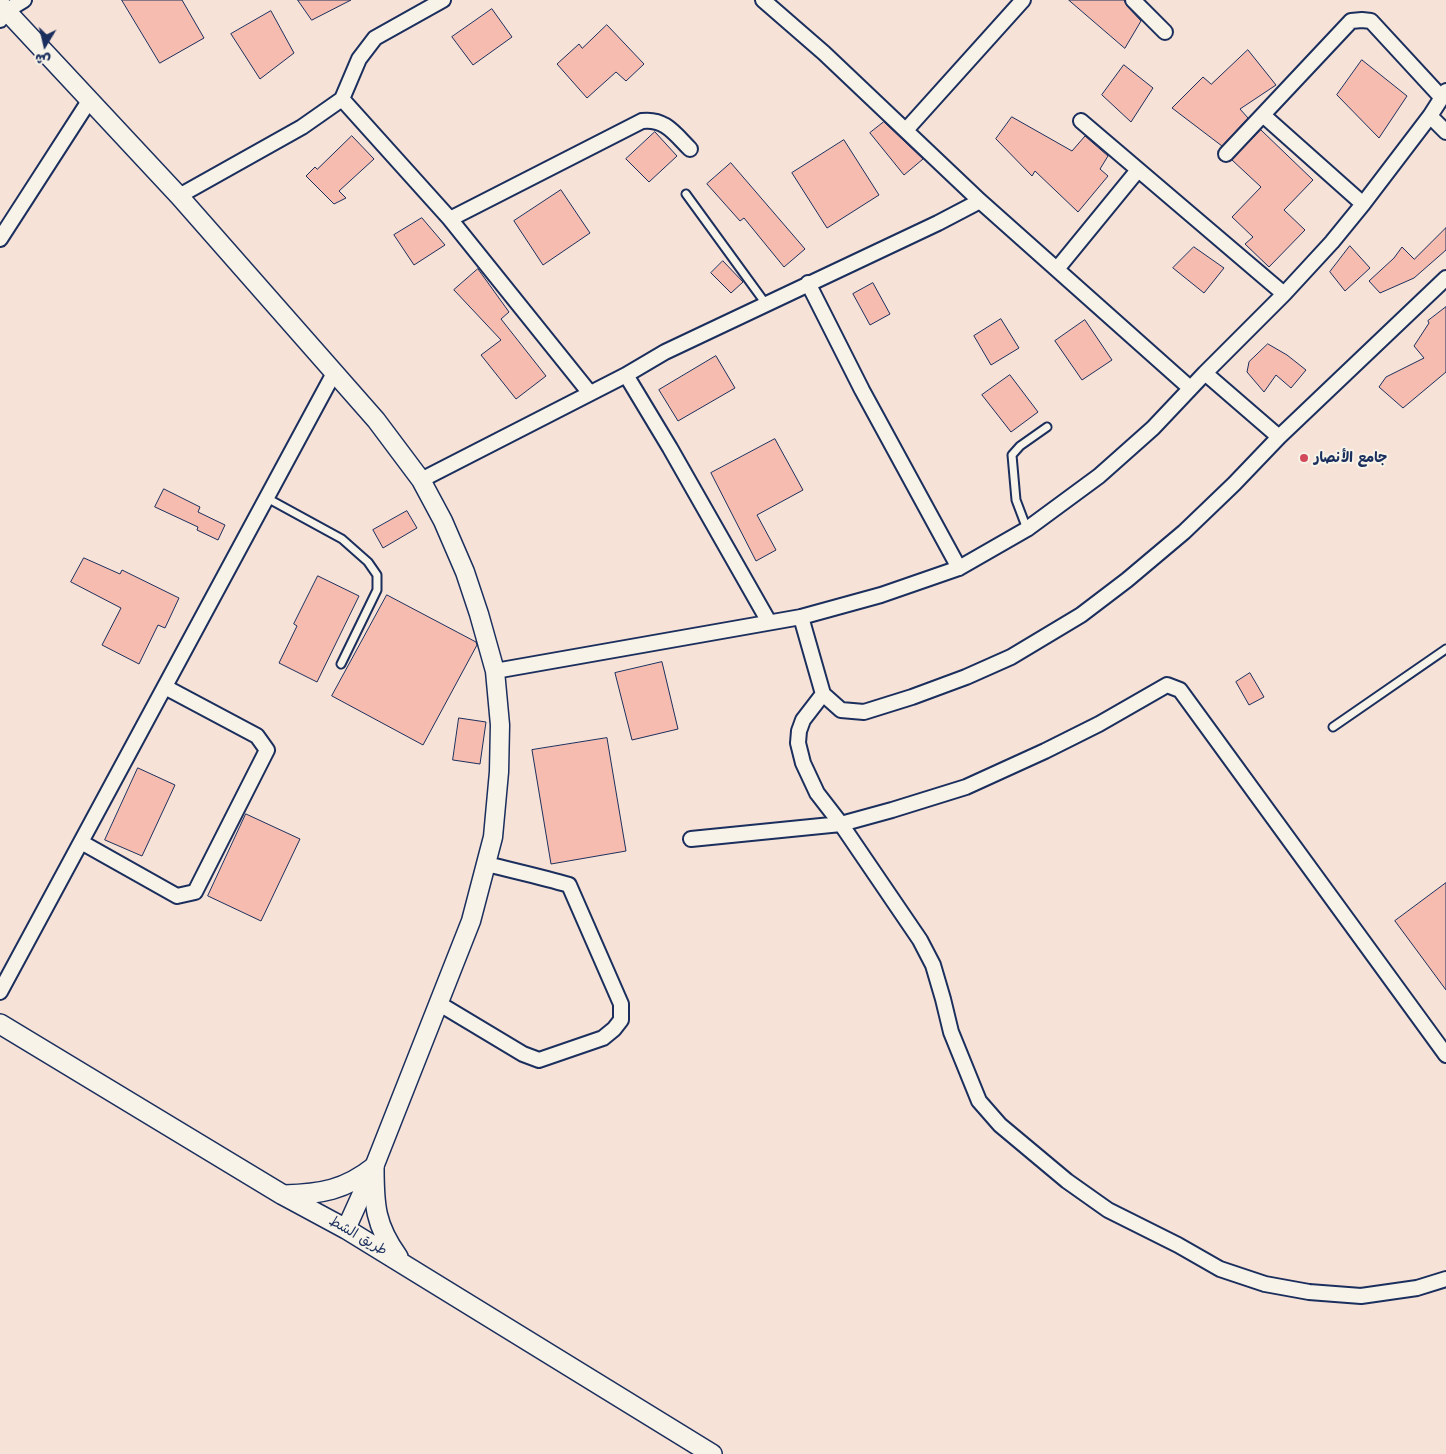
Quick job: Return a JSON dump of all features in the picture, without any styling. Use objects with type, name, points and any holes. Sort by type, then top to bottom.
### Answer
[{"type":"main road","name":"طريق الشط","points":[[0,1024],[284,1195],[346,1228],[712,1454]]},
{"type":"main road","points":[[284,1195],[316,1193],[337,1188],[359,1179],[374,1167]]},
{"type":"main road","points":[[374,1167],[374,1192],[379,1224],[386,1241],[401,1262]]},
{"type":"street","points":[[24,0],[2,12],[179,196],[376,420],[421,480],[443,521],[465,572],[495,671],[500,725],[499,772],[494,829],[487,864],[471,921],[374,1167],[346,1228]]},
{"type":"street","points":[[179,196],[302,127],[342,99],[358,59],[375,38],[443,0]]},
{"type":"street","points":[[763,0],[824,52],[980,201],[1190,388]]},
{"type":"street","points":[[906,130],[1023,0]]},
{"type":"street","points":[[1133,0],[1166,32]]},
{"type":"street","points":[[495,671],[801,617],[881,595],[959,568],[1027,529],[1099,476],[1153,428],[1190,388],[1284,294],[1332,242],[1363,204],[1430,116],[1444,94],[1371,21],[1351,21],[1226,154]]},
{"type":"street","points":[[342,99],[450,218],[589,392]]},
{"type":"street","points":[[0,239],[89,101]]},
{"type":"street","points":[[1263,115],[1363,204]]},
{"type":"street","points":[[1430,116],[1446,132]]},
{"type":"street","points":[[450,218],[642,121],[658,121],[666,125],[690,148]]},
{"type":"street","points":[[1081,121],[1284,294]]},
{"type":"street","points":[[1058,269],[1138,170]]},
{"type":"street","points":[[421,480],[589,392],[626,375],[665,352],[938,223],[980,201]]},
{"type":"street","points":[[801,617],[823,694],[841,710],[864,712],[912,697],[1010,656],[1081,615],[1127,580],[1184,532],[1446,278]]},
{"type":"street","points":[[808,283],[862,390],[959,568]]},
{"type":"street","points":[[0,992],[334,373]]},
{"type":"street","points":[[1205,373],[1280,437]]},
{"type":"street","points":[[626,375],[670,448],[769,622]]},
{"type":"street","points":[[691,839],[841,824],[892,810],[966,786],[1045,751],[1167,685],[1180,690],[1446,1055]]},
{"type":"street","points":[[81,842],[178,896],[195,892],[267,750],[257,736],[165,688]]},
{"type":"street","points":[[823,694],[803,720],[799,730],[798,743],[803,763],[817,793],[841,824],[920,940],[933,965],[944,999],[951,1032],[979,1101],[1000,1125],[1067,1181],[1108,1210],[1178,1245],[1220,1269],[1265,1284],[1308,1292],[1361,1296],[1417,1288],[1446,1280]]},
{"type":"street","points":[[438,1003],[523,1054],[539,1060],[603,1038],[614,1030],[621,1020],[621,1004],[569,885],[542,876],[532,876],[487,864]]},
{"type":"lane","points":[[686,194],[766,304]]},
{"type":"lane","points":[[1027,529],[1016,500],[1012,456],[1020,446],[1047,427]]},
{"type":"lane","points":[[267,498],[342,539],[368,562],[377,575],[377,590],[341,664]]},
{"type":"lane","points":[[1334,727],[1446,649]]},
{"type":"building","points":[[122,0],[182,0],[204,38],[160,63]]},
{"type":"building","points":[[298,0],[351,0],[312,20]]},
{"type":"building","points":[[1069,0],[1124,0],[1141,21],[1125,48]]},
{"type":"building","points":[[492,9],[512,37],[473,65],[452,37]]},
{"type":"building","points":[[271,11],[294,53],[260,79],[231,34]]},
{"type":"building","points":[[607,25],[644,64],[626,81],[616,72],[587,98],[557,64],[579,44],[582,48]]},
{"type":"building","points":[[1248,50],[1276,85],[1240,109],[1248,118],[1222,146],[1172,108],[1203,77],[1211,84]]},
{"type":"building","points":[[1362,60],[1407,96],[1379,138],[1337,95]]},
{"type":"building","points":[[1124,65],[1153,88],[1131,122],[1102,95]]},
{"type":"building","points":[[1012,117],[1072,151],[1085,136],[1108,156],[1100,169],[1108,176],[1078,212],[1035,171],[1032,176],[996,139]]},
{"type":"building","points":[[884,122],[923,159],[904,175],[870,133]]},
{"type":"building","points":[[1261,130],[1313,180],[1284,210],[1305,230],[1269,267],[1245,244],[1253,237],[1232,217],[1261,187],[1232,160]]},
{"type":"building","points":[[655,132],[677,156],[649,182],[626,159]]},
{"type":"building","points":[[352,136],[374,159],[339,191],[346,198],[334,204],[306,176],[315,167],[317,169]]},
{"type":"building","points":[[844,140],[879,195],[827,228],[792,173]]},
{"type":"building","points":[[731,163],[805,249],[784,267],[744,218],[740,221],[707,184]]},
{"type":"building","points":[[561,190],[590,233],[543,265],[514,221]]},
{"type":"building","points":[[422,218],[445,245],[414,265],[394,235]]},
{"type":"building","points":[[1446,228],[1446,250],[1414,278],[1380,293],[1369,281],[1394,258],[1402,247],[1414,259]]},
{"type":"building","points":[[1350,246],[1370,268],[1345,291],[1330,272]]},
{"type":"building","points":[[1194,247],[1224,268],[1204,293],[1173,268]]},
{"type":"building","points":[[723,261],[743,282],[731,293],[711,273]]},
{"type":"building","points":[[478,269],[509,312],[501,319],[546,376],[516,399],[481,355],[501,340],[454,290]]},
{"type":"building","points":[[873,283],[890,314],[870,325],[853,294]]},
{"type":"building","points":[[1446,307],[1446,372],[1403,408],[1379,387],[1386,377],[1424,358],[1414,346],[1429,323],[1428,321]]},
{"type":"building","points":[[1001,319],[1019,348],[991,365],[974,336]]},
{"type":"building","points":[[1085,320],[1112,360],[1082,380],[1055,341]]},
{"type":"building","points":[[1268,344],[1287,355],[1306,370],[1291,388],[1276,375],[1264,392],[1247,372],[1249,362]]},
{"type":"building","points":[[716,356],[735,388],[678,421],[659,390]]},
{"type":"building","points":[[1010,375],[1038,412],[1011,432],[982,395]]},
{"type":"building","points":[[775,439],[803,490],[757,515],[776,550],[756,561],[711,473]]},
{"type":"building","points":[[164,489],[200,507],[198,512],[225,525],[218,540],[197,530],[198,527],[155,507]]},
{"type":"building","points":[[407,511],[417,528],[383,548],[373,530]]},
{"type":"building","points":[[84,558],[120,574],[122,570],[179,598],[165,628],[158,625],[139,664],[102,645],[121,608],[71,582]]},
{"type":"building","points":[[318,576],[359,596],[317,682],[279,663],[297,626],[294,624]]},
{"type":"building","points":[[387,595],[476,642],[477,645],[423,745],[332,696]]},
{"type":"building","points":[[662,662],[678,729],[632,740],[615,673]]},
{"type":"building","points":[[1250,673],[1264,697],[1249,705],[1236,682]]},
{"type":"building","points":[[459,718],[486,722],[480,764],[453,760]]},
{"type":"building","points":[[607,738],[626,851],[551,864],[532,750]]},
{"type":"building","points":[[138,768],[175,785],[142,856],[105,840]]},
{"type":"building","points":[[246,814],[300,839],[261,921],[208,896]]},
{"type":"building","points":[[1446,883],[1446,990],[1395,921]]},
{"type":"place","name":"جامع الأنصار","points":[[1304,458]]}]
